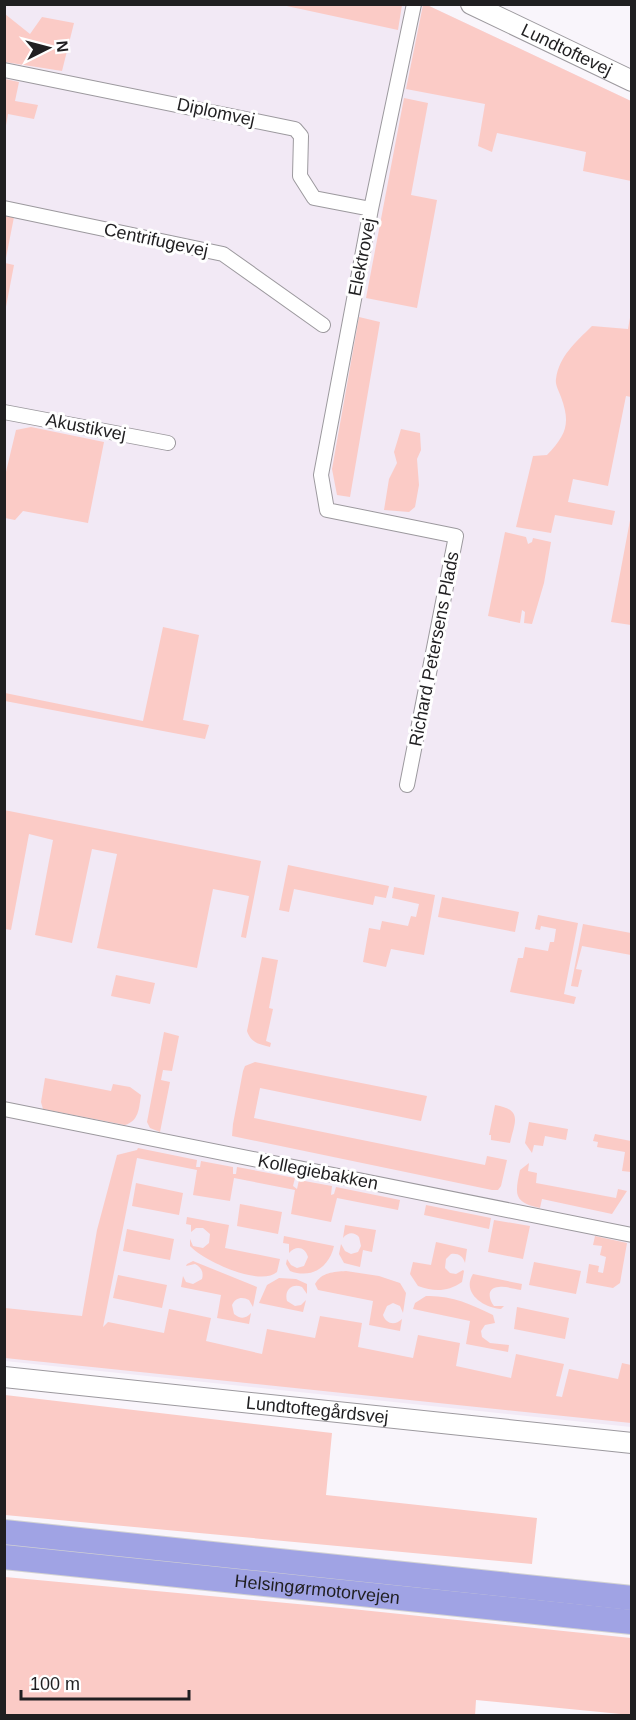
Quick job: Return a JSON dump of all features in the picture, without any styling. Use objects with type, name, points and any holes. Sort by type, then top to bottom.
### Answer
[{"type":"highway","name":"Helsingørmotorvejen","points":[[4,1532],[632,1598]]},
{"type":"highway","name":"Helsingørmotorvejen","points":[[4,1557],[632,1623]]},
{"type":"street","name":"Elektrovej","points":[[327,510],[321,474],[371,209],[414,4]]},
{"type":"street","name":"Lundtoftevej","points":[[471,4],[632,81]]},
{"type":"street","name":"Diplomvej","points":[[4,70],[296,129],[301,136],[300,176],[314,198],[371,209]]},
{"type":"street","name":"Centrifugevej","points":[[4,208],[223,254],[323,325]]},
{"type":"street","name":"Akustikvej","points":[[4,412],[168,443]]},
{"type":"street","name":"Richard Petersens Plads","points":[[327,510],[456,536],[407,784]]},
{"type":"street","name":"Kollegiebakken","points":[[4,1109],[632,1235]]},
{"type":"street","name":"Lundtoftegårdsvej","points":[[4,1377],[632,1443]]},
{"type":"shaded area","points":[[5,5],[427,5],[631,101],[631,1427],[5,1361]]},
{"type":"shaded area","points":[[282,5],[402,5],[398,30]]},
{"type":"shaded area","points":[[423,5],[631,101],[631,181],[583,171],[586,152],[497,133],[492,152],[478,146],[485,104],[406,89]]},
{"type":"shaded area","points":[[5,14],[30,34],[42,17],[74,23],[62,71],[5,62]]},
{"type":"shaded area","points":[[5,79],[19,82],[15,101],[38,105],[34,119],[8,114],[5,131]]},
{"type":"shaded area","points":[[404,98],[428,103],[411,195],[437,200],[417,308],[366,298]]},
{"type":"shaded area","points":[[5,215],[14,217],[5,263]]},
{"type":"shaded area","points":[[5,263],[14,265],[5,312]]},
{"type":"shaded area","points":[[631,312],[631,397],[626,396],[608,486],[573,479],[568,502],[615,511],[612,525],[555,515],[551,533],[516,527],[533,456],[547,455],[559,441],[565,429],[566,415],[556,381],[564,356],[592,326],[628,329]]},
{"type":"shaded area","points":[[359,317],[380,322],[350,497],[337,495],[332,469]]},
{"type":"shaded area","points":[[31,427],[104,442],[88,523],[23,511],[15,520],[5,518],[5,476],[16,430]]},
{"type":"shaded area","points":[[401,429],[420,433],[421,450],[417,459],[419,485],[415,507],[409,512],[384,510],[389,479],[397,463],[394,452]]},
{"type":"shaded area","points":[[631,515],[631,625],[611,622]]},
{"type":"shaded area","points":[[505,532],[526,537],[528,544],[533,538],[551,542],[544,583],[532,624],[524,623],[525,612],[522,610],[520,623],[488,616]]},
{"type":"shaded area","points":[[163,627],[199,635],[183,720],[209,725],[205,739],[5,701],[5,693],[143,721]]},
{"type":"shaded area","points":[[4,810],[261,861],[246,938],[241,937],[249,896],[213,889],[197,968],[97,948],[117,854],[92,849],[72,943],[35,935],[53,840],[29,834],[11,930],[5,929]]},
{"type":"shaded area","points":[[288,865],[389,886],[386,898],[375,896],[373,905],[294,889],[289,912],[279,910]]},
{"type":"shaded area","points":[[394,887],[435,895],[424,955],[391,949],[386,967],[363,962],[369,928],[380,930],[382,921],[408,926],[411,916],[416,917],[419,904],[392,898]]},
{"type":"shaded area","points":[[442,897],[519,912],[515,932],[438,917]]},
{"type":"shaded area","points":[[538,915],[578,923],[564,994],[576,997],[574,1004],[510,992],[518,958],[523,958],[525,947],[548,951],[550,942],[554,942],[556,929],[541,926],[540,930],[535,929]]},
{"type":"shaded area","points":[[583,924],[631,933],[631,955],[582,946],[576,969],[582,970],[578,987],[571,986]]},
{"type":"shaded area","points":[[262,957],[278,960],[269,1008],[273,1009],[266,1041],[271,1043],[270,1047],[253,1041],[247,1031]]},
{"type":"shaded area","points":[[116,975],[155,983],[150,1004],[111,996]]},
{"type":"shaded area","points":[[164,1032],[179,1036],[172,1071],[163,1070],[161,1080],[170,1082],[160,1132],[150,1128],[147,1122]]},
{"type":"shaded area","points":[[255,1062],[427,1096],[421,1121],[260,1088],[254,1118],[485,1165],[487,1156],[507,1160],[501,1186],[498,1190],[492,1190],[232,1136],[243,1071],[245,1066]]},
{"type":"shaded area","points":[[45,1078],[111,1091],[113,1084],[130,1087],[141,1095],[138,1113],[130,1123],[125,1125],[43,1109],[41,1102]]},
{"type":"shaded area","points":[[495,1105],[510,1110],[515,1118],[510,1143],[491,1140],[491,1135],[489,1135]]},
{"type":"shaded area","points":[[529,1122],[568,1129],[566,1140],[545,1136],[543,1146],[534,1145],[532,1153],[525,1143]]},
{"type":"shaded area","points":[[595,1134],[631,1141],[631,1172],[622,1171],[625,1152],[597,1147],[598,1142],[593,1141]]},
{"type":"shaded area","points":[[138,1148],[197,1160],[196,1167],[200,1167],[201,1161],[233,1167],[233,1174],[236,1174],[237,1167],[295,1178],[293,1186],[297,1189],[299,1180],[332,1186],[331,1195],[334,1194],[336,1187],[400,1200],[398,1210],[337,1198],[331,1222],[291,1214],[295,1190],[234,1178],[230,1201],[193,1195],[197,1170],[137,1158],[103,1327],[108,1322],[164,1333],[169,1309],[211,1318],[206,1341],[262,1354],[267,1329],[315,1338],[320,1316],[362,1323],[358,1347],[413,1358],[418,1335],[460,1343],[456,1366],[511,1378],[516,1354],[564,1364],[556,1396],[562,1397],[569,1369],[618,1379],[622,1363],[631,1365],[631,1423],[5,1358],[5,1308],[82,1316],[97,1230],[117,1155]]},
{"type":"shaded area","points":[[529,1163],[528,1171],[537,1173],[536,1183],[616,1198],[618,1189],[627,1191],[612,1214],[542,1199],[540,1208],[531,1206],[520,1200],[517,1191],[520,1170]]},
{"type":"shaded area","points":[[136,1183],[183,1193],[179,1215],[132,1206]]},
{"type":"shaded area","points":[[240,1204],[282,1212],[278,1234],[237,1226]]},
{"type":"shaded area","points":[[426,1205],[491,1218],[489,1229],[424,1215]]},
{"type":"shaded area","points":[[187,1217],[229,1225],[225,1248],[280,1259],[277,1272],[269,1276],[246,1274],[219,1265],[197,1252],[190,1246],[190,1239],[193,1246],[203,1248],[209,1243],[210,1234],[203,1228],[196,1228],[191,1232],[191,1225],[186,1224]]},
{"type":"shaded area","points":[[494,1220],[530,1226],[523,1259],[488,1252]]},
{"type":"shaded area","points":[[345,1225],[376,1230],[372,1252],[363,1250],[360,1267],[344,1263],[339,1254],[341,1244],[345,1251],[351,1254],[358,1252],[361,1246],[359,1237],[355,1234],[351,1233],[343,1238]]},
{"type":"shaded area","points":[[127,1229],[174,1239],[170,1260],[123,1251]]},
{"type":"shaded area","points":[[284,1236],[334,1246],[332,1254],[318,1270],[305,1274],[290,1271],[286,1264],[287,1259],[297,1268],[304,1266],[308,1257],[300,1248],[289,1253],[289,1244],[283,1243]]},
{"type":"shaded area","points":[[595,1236],[627,1243],[620,1283],[613,1288],[586,1283],[589,1264],[599,1266],[598,1272],[603,1273],[606,1257],[600,1255],[602,1246],[593,1245]]},
{"type":"shaded area","points":[[436,1242],[467,1249],[465,1263],[462,1257],[456,1254],[451,1254],[446,1259],[445,1268],[450,1273],[456,1274],[464,1271],[462,1282],[446,1289],[435,1290],[418,1286],[410,1274],[413,1262],[431,1265]]},
{"type":"shaded area","points":[[193,1261],[257,1287],[253,1307],[249,1300],[244,1298],[237,1299],[232,1305],[234,1314],[238,1317],[243,1318],[251,1313],[249,1324],[217,1318],[221,1295],[181,1287],[183,1276],[186,1282],[193,1284],[202,1279],[199,1267],[195,1264],[186,1266]]},
{"type":"shaded area","points":[[534,1262],[581,1271],[576,1294],[529,1285]]},
{"type":"shaded area","points":[[346,1271],[379,1276],[400,1283],[406,1293],[403,1313],[400,1306],[393,1303],[387,1306],[383,1315],[391,1323],[402,1319],[400,1331],[369,1325],[373,1301],[318,1290],[315,1284],[321,1277],[332,1272]]},
{"type":"shaded area","points":[[473,1274],[522,1284],[521,1290],[504,1287],[492,1289],[490,1297],[494,1306],[504,1306],[501,1309],[488,1306],[472,1293],[470,1281]]},
{"type":"shaded area","points":[[118,1275],[167,1285],[162,1308],[113,1298]]},
{"type":"shaded area","points":[[279,1278],[296,1279],[307,1284],[307,1294],[302,1287],[295,1286],[290,1288],[286,1297],[287,1301],[295,1306],[301,1305],[306,1300],[303,1312],[259,1303],[267,1285]]},
{"type":"shaded area","points":[[426,1296],[460,1301],[493,1315],[495,1323],[485,1325],[481,1331],[482,1337],[490,1343],[509,1345],[508,1352],[466,1344],[470,1321],[413,1309],[415,1303]]},
{"type":"shaded area","points":[[517,1307],[569,1318],[565,1339],[514,1329]]},
{"type":"shaded area","points":[[5,1395],[332,1433],[326,1495],[537,1518],[532,1564],[5,1515]]},
{"type":"shaded area","points":[[5,1577],[352,1609],[631,1638],[631,1715],[476,1700],[475,1716],[5,1715]]}]
